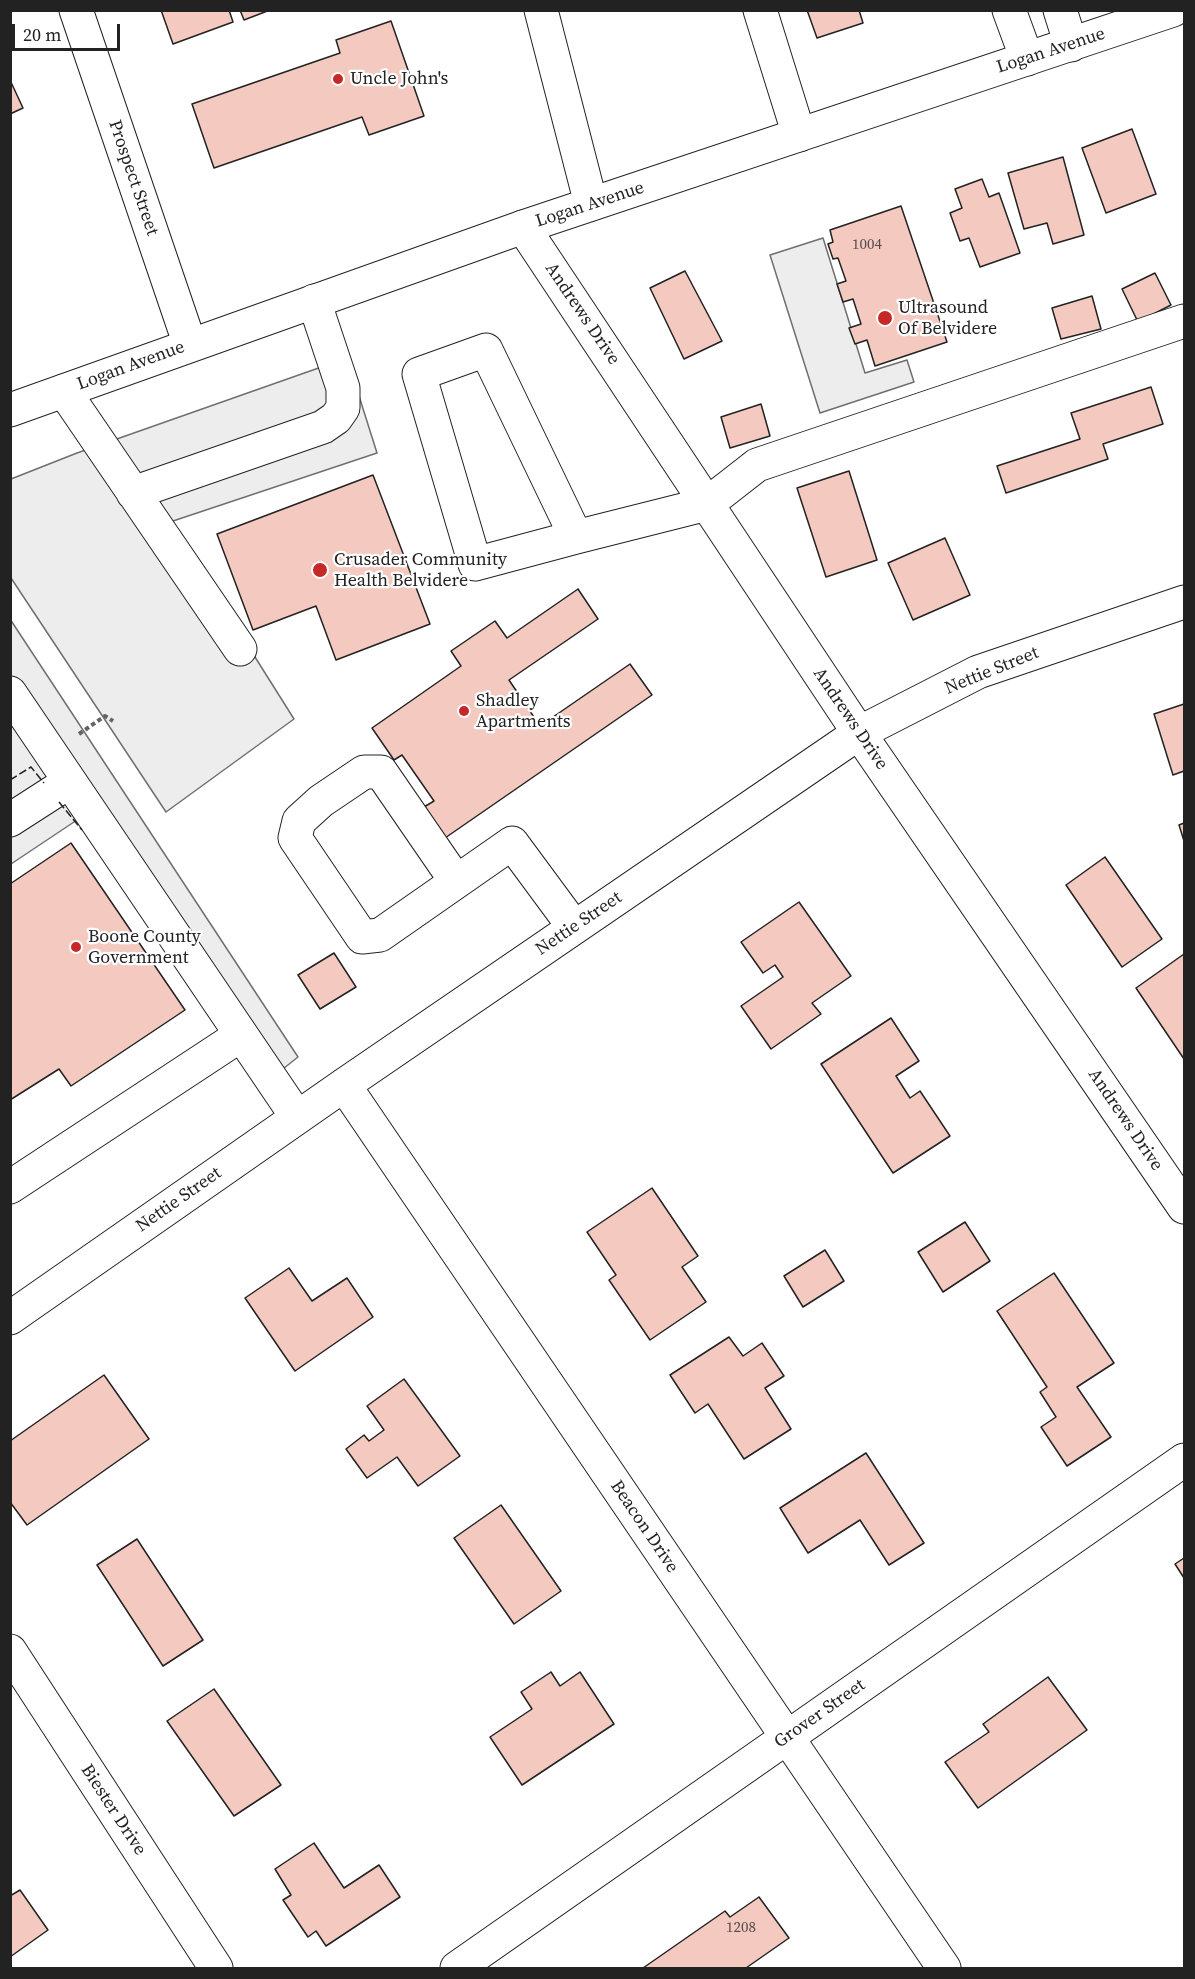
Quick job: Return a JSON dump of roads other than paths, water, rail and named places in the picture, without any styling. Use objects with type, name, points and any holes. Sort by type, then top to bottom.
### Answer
[{"type":"street","name":"Prospect Street","points":[[76,10],[190,345]]},
{"type":"street","points":[[540,10],[591,204]]},
{"type":"street","points":[[760,10],[799,135]]},
{"type":"street","points":[[1009,10],[1027,59]]},
{"type":"street","points":[[1060,10],[1071,45]]},
{"type":"street","name":"Logan Avenue","points":[[10,410],[523,226],[1173,10]]},
{"type":"street","name":"Andrews Drive","points":[[523,226],[859,732],[1185,1207]]},
{"type":"street","points":[[134,493],[323,427],[336,418],[343,408],[343,388],[314,301]]},
{"type":"street","points":[[576,537],[486,350],[419,374],[475,564],[707,504],[757,465],[1185,321]]},
{"type":"street","points":[[64,391],[240,649]]},
{"type":"street","name":"Nettie Street","points":[[10,1318],[344,1085],[859,732],[978,672],[1185,602]]},
{"type":"street","points":[[10,693],[297,1118]]},
{"type":"street","points":[[456,881],[381,772],[364,772],[321,801],[299,821],[295,838],[362,937],[380,935],[512,843],[574,927]]},
{"type":"street","points":[[10,820],[69,782]]},
{"type":"street","points":[[10,1188],[241,1035]]},
{"type":"street","name":"Beacon Drive","points":[[344,1085],[944,1968]]},
{"type":"street","name":"Grover Street","points":[[457,1968],[1185,1460]]},
{"type":"street","name":"Biester Drive","points":[[10,1651],[216,1968]]},
{"type":"place","name":"Uncle John's","points":[[338,79]]},
{"type":"place","name":"Ultrasound Of Belvidere","points":[[885,318]]},
{"type":"place","name":"Crusader Community Health Belvidere","points":[[320,570]]},
{"type":"place","name":"Shadley Apartments","points":[[464,711]]},
{"type":"place","name":"Boone County Government","points":[[76,947]]}]
